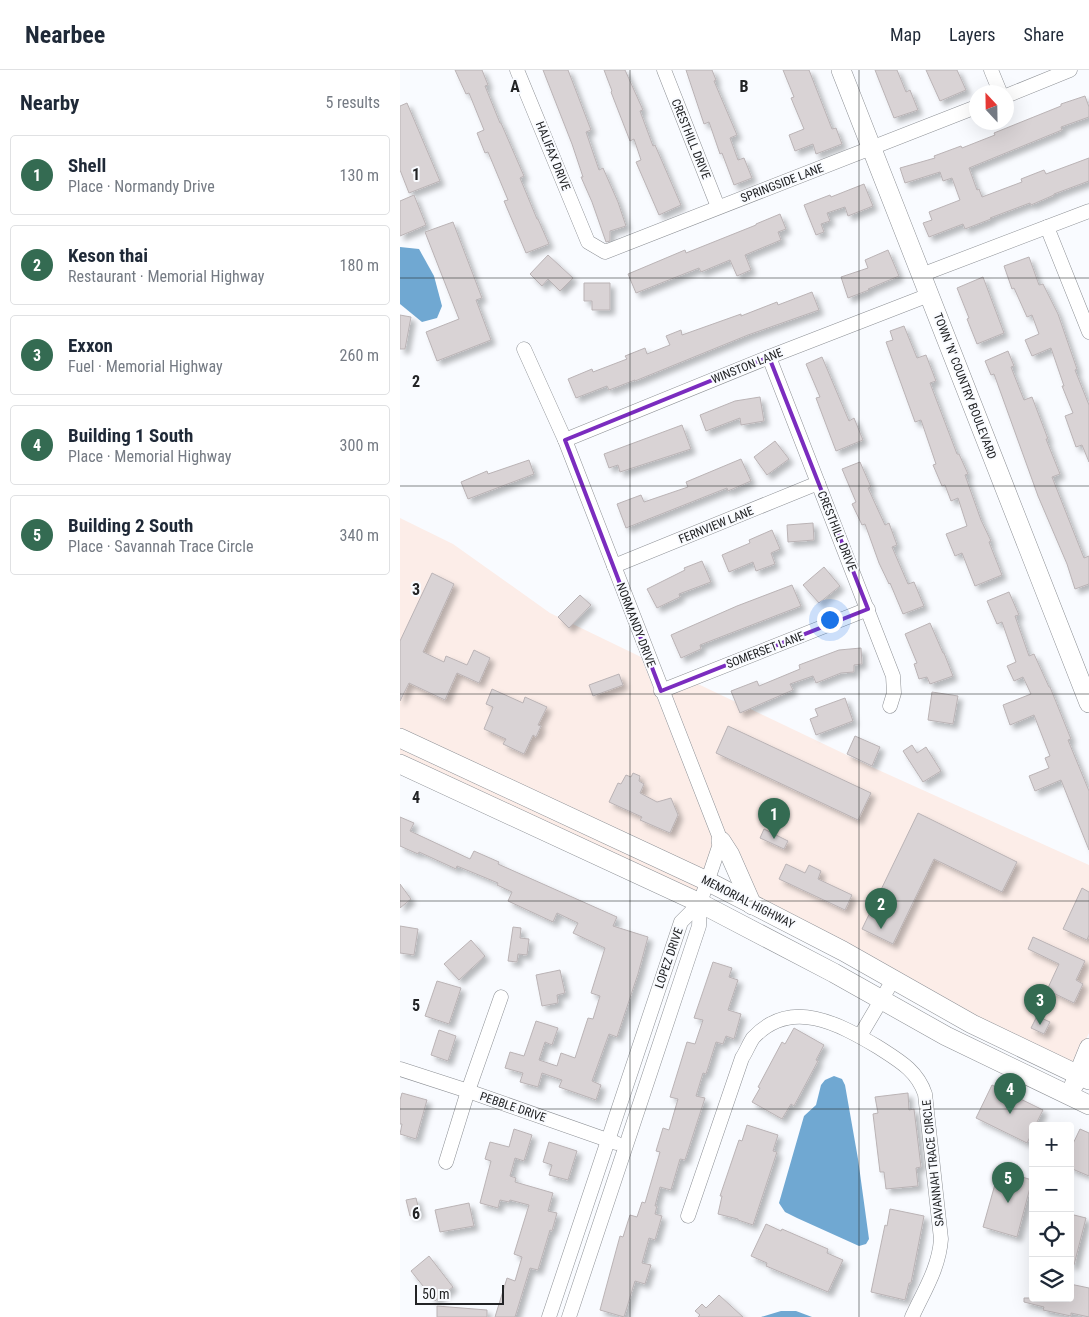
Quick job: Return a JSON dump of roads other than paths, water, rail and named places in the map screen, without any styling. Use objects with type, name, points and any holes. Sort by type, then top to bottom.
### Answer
[{"type":"main road","name":"TOWN 'N' COUNTRY BOULEVARD","points":[[842,70],[1089,703]]},
{"type":"main road","name":"MEMORIAL HIGHWAY","points":[[400,738],[707,881],[843,951],[972,1024],[1083,1078]]},
{"type":"main road","name":"MEMORIAL HIGHWAY","points":[[400,764],[700,904],[834,972],[881,1000],[972,1049],[1089,1105]]},
{"type":"main road","points":[[720,841],[730,855],[752,905]]},
{"type":"main road","points":[[1070,1096],[1083,1078],[1089,1048]]},
{"type":"street","name":"HALIFAX DRIVE","points":[[517,70],[588,242]]},
{"type":"street","name":"CRESTHILL DRIVE","points":[[664,70],[718,207]]},
{"type":"street","points":[[991,70],[997,85]]},
{"type":"street","points":[[1014,93],[1070,70]]},
{"type":"street","name":"SPRINGSIDE LANE","points":[[588,242],[605,252],[969,110]]},
{"type":"street","points":[[921,275],[1089,212]]},
{"type":"street","points":[[1047,227],[1089,332]]},
{"type":"street","name":"WINSTON LANE","points":[[565,440],[929,294]]},
{"type":"street","name":"NORMANDY DRIVE","points":[[524,350],[565,440],[661,691],[718,830],[720,841]]},
{"type":"street","name":"CRESTHILL DRIVE","points":[[769,357],[893,676],[894,693],[890,706]]},
{"type":"street","name":"FERNVIEW LANE","points":[[614,566],[818,483]]},
{"type":"street","name":"SOMERSET LANE","points":[[661,691],[868,609]]},
{"type":"street","points":[[700,904],[717,856],[720,841]]},
{"type":"street","name":"LOPEZ DRIVE","points":[[550,1317],[681,922],[700,904]]},
{"type":"street","name":"LOPEZ DRIVE","points":[[569,1317],[699,926],[700,904]]},
{"type":"street","points":[[860,1036],[893,980]]},
{"type":"street","points":[[446,1162],[468,1091],[501,997]]},
{"type":"street","name":"SAVANNAH TRACE CIRCLE","points":[[688,1216],[742,1058],[752,1039],[768,1026],[785,1019],[808,1017],[828,1021],[860,1036],[901,1062],[914,1072],[922,1083],[926,1099],[940,1229],[940,1248],[934,1273],[912,1317]]},
{"type":"street","name":"PEBBLE DRIVE","points":[[400,1069],[626,1146]]},
{"type":"water","points":[[400,247],[419,249],[434,276],[442,306],[437,318],[422,322],[400,304]]},
{"type":"water","points":[[834,1076],[842,1079],[845,1085],[858,1159],[869,1239],[866,1244],[859,1246],[785,1212],[779,1203],[804,1116],[816,1105],[821,1085],[825,1080]]},
{"type":"water","points":[[781,1311],[796,1311],[812,1317],[761,1317]]},
{"type":"place","name":"Shell","points":[[774,839]]},
{"type":"place","name":"Keson thai","points":[[881,929]]},
{"type":"place","name":"Exxon","points":[[1040,1025]]},
{"type":"place","name":"Building 1 South","points":[[1010,1114]]},
{"type":"place","name":"Building 2 South","points":[[1008,1203]]}]
